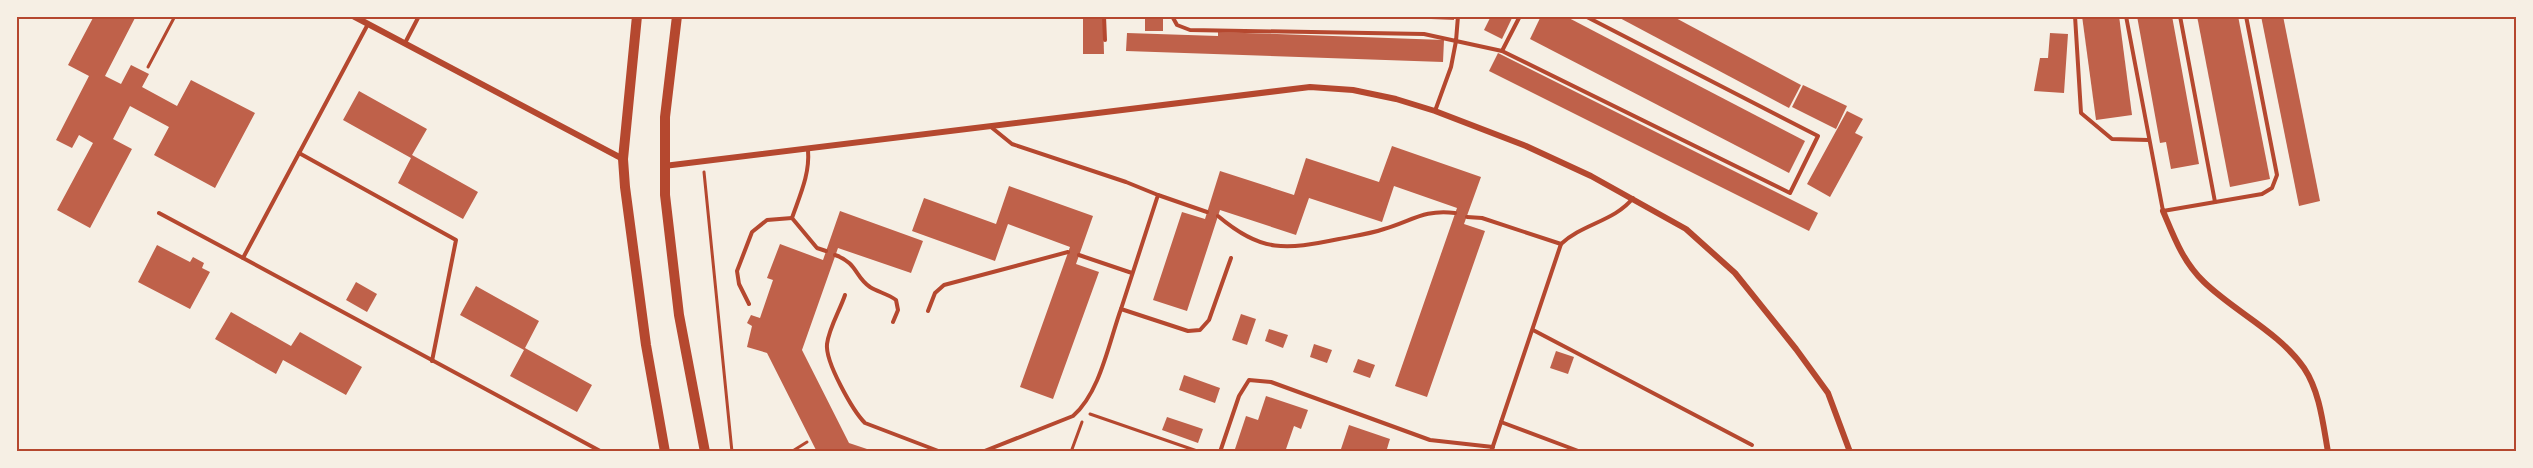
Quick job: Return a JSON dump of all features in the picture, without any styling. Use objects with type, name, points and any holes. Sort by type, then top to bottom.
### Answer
[{"type":"street","points":[[353,16],[623,159]]},
{"type":"street","points":[[637,16],[623,159],[646,345],[665,451]]},
{"type":"street","points":[[677,16],[664,117],[664,166],[679,315],[705,452]]},
{"type":"street","points":[[664,166],[1310,87],[1353,90],[1396,99],[1435,111],[1526,147],[1633,197],[1686,229],[1735,273],[1796,349],[1828,393],[1850,452]]},
{"type":"street","points":[[2163,211],[2181,255],[2203,281],[2284,345],[2305,369],[2316,393],[2328,452]]},
{"type":"lane","points":[[405,44],[419,16]]},
{"type":"lane","points":[[1104,16],[1105,40]]},
{"type":"lane","points":[[1172,16],[1177,25],[1190,30],[1424,34],[1502,51],[1790,193],[1818,136],[1584,16]]},
{"type":"lane","points":[[1435,111],[1451,67],[1458,16]]},
{"type":"lane","points":[[1502,51],[1520,16]]},
{"type":"lane","points":[[2075,16],[2081,113],[2112,139],[2148,140]]},
{"type":"lane","points":[[2126,16],[2163,211],[2262,194],[2272,188],[2277,175],[2246,16]]},
{"type":"lane","points":[[2180,16],[2215,202]]},
{"type":"lane","points":[[243,258],[368,24]]},
{"type":"lane","points":[[991,127],[1012,144],[1207,212]]},
{"type":"lane","points":[[792,218],[806,180],[809,163],[808,150]]},
{"type":"lane","points":[[299,153],[456,240],[432,361]]},
{"type":"lane","points":[[982,452],[1073,416],[1085,405],[1092,392],[1121,309],[1158,195]]},
{"type":"lane","points":[[1220,452],[1239,396],[1249,380],[1270,382],[1430,440],[1492,449],[1561,244],[1574,233],[1626,207],[1633,197]]},
{"type":"lane","points":[[1218,216],[1239,234],[1281,248],[1297,248],[1384,230],[1438,211],[1455,213]]},
{"type":"lane","points":[[159,213],[602,452]]},
{"type":"lane","points":[[1467,217],[1482,218],[1561,244]]},
{"type":"lane","points":[[792,218],[817,248],[826,251]]},
{"type":"lane","points":[[749,304],[739,284],[738,271],[752,232],[767,220],[792,218]]},
{"type":"lane","points":[[928,311],[935,292],[944,285],[1068,252]]},
{"type":"lane","points":[[835,255],[847,259],[872,288],[887,293],[896,300],[898,310],[893,322]]},
{"type":"lane","points":[[1079,255],[1132,273]]},
{"type":"lane","points":[[1121,309],[1188,331],[1200,330],[1209,320],[1231,258]]},
{"type":"lane","points":[[845,295],[827,344],[829,357],[857,415],[866,423],[941,452]]},
{"type":"lane","points":[[1533,330],[1752,445]]},
{"type":"lane","points":[[1501,422],[1581,452]]},
{"type":"lane","points":[[660,452],[665,451]]},
{"type":"path","points":[[148,67],[175,16]]},
{"type":"path","points":[[703,161],[732,452]]},
{"type":"path","points":[[1086,412],[1200,452]]},
{"type":"path","points":[[791,452],[807,442]]},
{"type":"building","points":[[94,16],[136,16],[105,76],[121,84],[131,65],[149,74],[142,87],[177,106],[191,80],[255,113],[215,188],[154,155],[169,127],[130,106],[113,139],[132,149],[90,228],[57,210],[93,143],[79,135],[72,148],[56,140],[89,76],[68,65]]},
{"type":"building","points":[[1083,16],[1103,16],[1104,54],[1083,54]]},
{"type":"building","points":[[1124,16],[1163,16],[1163,31],[1145,31],[1145,19],[1124,19]]},
{"type":"building","points":[[1408,16],[1454,16],[1454,20],[1408,18]]},
{"type":"building","points":[[1491,16],[1513,16],[1502,39],[1484,30]]},
{"type":"building","points":[[1541,16],[1565,16],[1805,141],[1789,173],[1530,39]]},
{"type":"building","points":[[1616,16],[1672,16],[1801,85],[1789,108]]},
{"type":"building","points":[[2082,16],[2119,16],[2132,115],[2096,120]]},
{"type":"building","points":[[2137,16],[2172,16],[2199,164],[2171,169],[2166,142],[2160,143]]},
{"type":"building","points":[[2197,16],[2238,16],[2270,179],[2230,187]]},
{"type":"building","points":[[2261,16],[2283,16],[2320,201],[2299,206]]},
{"type":"building","points":[[1218,32],[1444,40],[1443,62],[1126,51],[1127,33],[1218,36]]},
{"type":"building","points":[[2050,33],[2068,34],[2064,93],[2034,91],[2040,58],[2048,58]]},
{"type":"building","points":[[1498,53],[1818,213],[1809,231],[1489,71]]},
{"type":"building","points":[[1803,85],[1847,106],[1836,129],[1792,107]]},
{"type":"building","points":[[359,91],[427,129],[412,155],[478,192],[463,219],[398,183],[411,158],[343,120]]},
{"type":"building","points":[[1847,111],[1863,119],[1855,133],[1863,137],[1830,197],[1807,184]]},
{"type":"building","points":[[1392,146],[1481,177],[1464,224],[1485,231],[1427,397],[1395,386],[1457,208],[1394,186],[1382,222],[1309,198],[1296,235],[1220,210],[1187,311],[1153,300],[1182,212],[1205,219],[1220,171],[1294,195],[1306,158],[1379,182]]},
{"type":"building","points":[[1009,186],[1093,216],[1076,264],[1099,272],[1053,399],[1020,387],[1070,247],[1008,224],[995,261],[912,231],[924,198],[996,224]]},
{"type":"building","points":[[840,211],[923,241],[911,273],[838,248],[802,350],[849,443],[873,451],[817,452],[767,353],[747,347],[752,326],[747,323],[751,315],[760,318],[773,280],[767,278],[780,244],[823,260]]},
{"type":"building","points":[[157,245],[190,262],[193,257],[204,263],[202,268],[210,272],[190,309],[138,282]]},
{"type":"building","points":[[356,282],[377,294],[367,312],[346,300]]},
{"type":"building","points":[[476,286],[539,321],[525,348],[592,385],[577,412],[510,376],[524,350],[460,315]]},
{"type":"building","points":[[231,312],[291,346],[300,332],[362,367],[346,395],[283,360],[276,374],[215,339]]},
{"type":"building","points":[[1241,314],[1256,319],[1247,345],[1232,340]]},
{"type":"building","points":[[1269,329],[1288,335],[1283,348],[1265,341]]},
{"type":"building","points":[[1314,344],[1332,350],[1327,363],[1310,357]]},
{"type":"building","points":[[1556,351],[1574,357],[1568,374],[1550,368]]},
{"type":"building","points":[[1358,359],[1375,365],[1370,378],[1353,372]]},
{"type":"building","points":[[1184,375],[1220,388],[1215,403],[1179,390]]},
{"type":"building","points":[[1266,396],[1308,410],[1301,429],[1294,426],[1285,452],[1234,452],[1246,416],[1258,420]]},
{"type":"building","points":[[1167,417],[1203,429],[1198,443],[1162,430]]},
{"type":"building","points":[[1349,425],[1390,439],[1386,452],[1340,452]]}]
